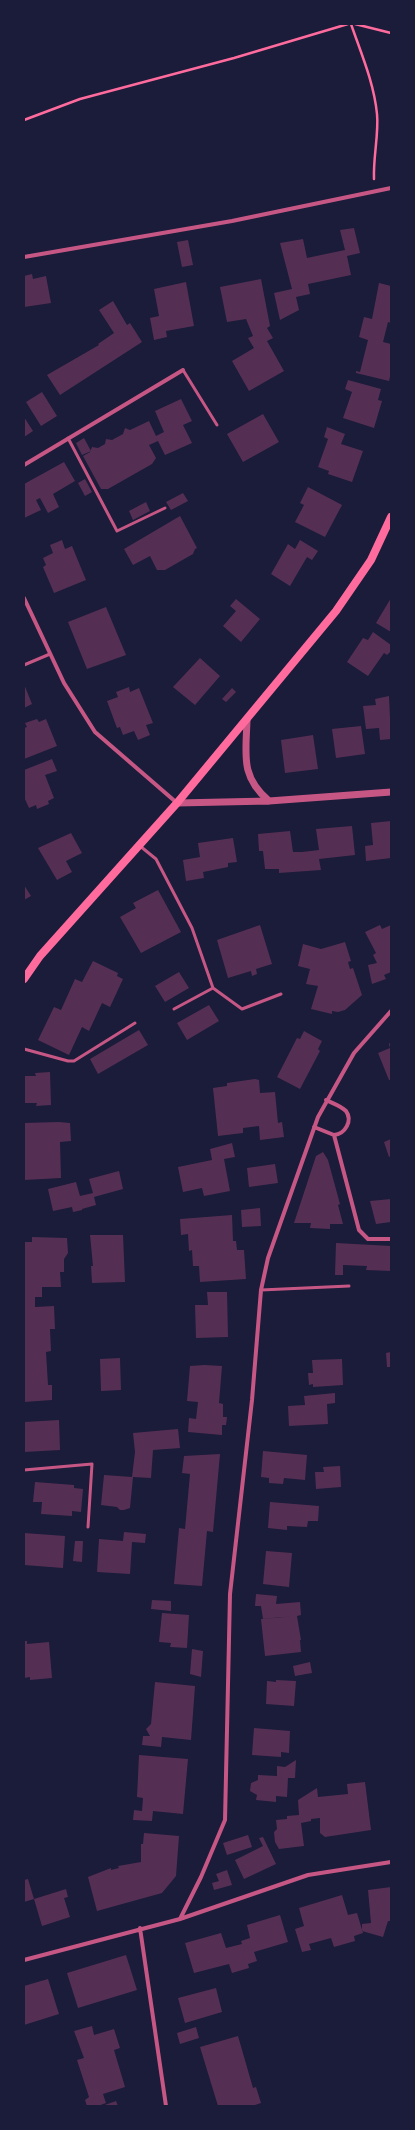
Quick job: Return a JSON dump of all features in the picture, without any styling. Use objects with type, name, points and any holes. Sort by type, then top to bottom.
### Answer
[{"type":"main road","points":[[24,979],[40,956],[177,803],[336,611],[354,587],[371,560],[391,517]]},
{"type":"street","points":[[24,257],[232,221],[391,188]]},
{"type":"street","points":[[24,465],[183,370]]},
{"type":"street","points":[[24,598],[64,683],[95,732],[177,803],[269,801],[391,792]]},
{"type":"street","points":[[247,720],[246,767],[256,790],[269,801]]},
{"type":"street","points":[[180,1919],[201,1877],[225,1820],[230,1594],[252,1400],[261,1290],[268,1258],[314,1127],[326,1100],[354,1053],[391,1011]]},
{"type":"street","points":[[314,1127],[334,1135],[343,1132],[347,1128],[348,1116],[341,1107],[326,1100]]},
{"type":"street","points":[[334,1135],[359,1230],[368,1239],[391,1239]]},
{"type":"street","points":[[24,1960],[140,1928],[180,1919],[308,1875],[391,1862]]},
{"type":"street","points":[[140,1928],[166,2106]]},
{"type":"lane","points":[[183,370],[217,425]]},
{"type":"lane","points":[[68,438],[117,531],[165,508]]},
{"type":"lane","points":[[24,665],[50,654]]},
{"type":"lane","points":[[139,845],[156,859],[192,928],[213,988],[242,1008],[281,994]]},
{"type":"lane","points":[[174,1009],[213,988]]},
{"type":"lane","points":[[24,1049],[68,1061],[74,1061],[135,1023]]},
{"type":"lane","points":[[261,1290],[349,1286]]},
{"type":"lane","points":[[24,1470],[92,1464],[88,1527]]},
{"type":"path","points":[[24,120],[80,99],[234,58],[348,24]]},
{"type":"path","points":[[352,24],[370,82],[377,115],[373,162],[374,192]]},
{"type":"path","points":[[355,24],[391,32]]},
{"type":"building","points":[[354,228],[360,253],[347,256],[351,275],[308,284],[310,294],[296,297],[299,310],[280,320],[274,293],[292,289],[280,243],[303,239],[307,258],[345,250],[340,230]]},
{"type":"building","points":[[188,240],[193,265],[182,267],[177,242]]},
{"type":"building","points":[[32,274],[33,279],[46,276],[51,303],[24,307],[24,276]]},
{"type":"building","points":[[261,279],[270,326],[267,328],[273,338],[267,341],[284,371],[249,391],[232,361],[254,348],[248,338],[253,336],[246,319],[227,322],[220,287]]},
{"type":"building","points":[[186,282],[194,326],[166,331],[167,337],[154,340],[150,318],[159,316],[154,289]]},
{"type":"building","points":[[379,283],[391,286],[391,323],[388,322],[383,342],[391,344],[391,372],[389,381],[356,373],[356,371],[360,372],[368,340],[359,337],[364,317],[372,319]]},
{"type":"building","points":[[113,301],[127,325],[130,323],[142,342],[60,395],[47,375],[99,345],[98,344],[114,333],[99,310]]},
{"type":"building","points":[[348,380],[381,389],[378,400],[382,401],[374,428],[343,418],[352,392],[345,389]]},
{"type":"building","points":[[42,392],[57,416],[41,426],[26,402]]},
{"type":"building","points":[[181,399],[192,421],[183,425],[192,443],[165,455],[158,441],[149,445],[156,458],[152,464],[108,489],[101,489],[83,456],[90,452],[92,447],[98,448],[105,444],[106,439],[112,440],[123,434],[125,428],[130,430],[149,421],[156,436],[164,432],[155,411]]},
{"type":"building","points":[[263,414],[279,442],[243,462],[227,434]]},
{"type":"building","points":[[24,417],[33,431],[24,437]]},
{"type":"building","points":[[327,427],[345,434],[341,444],[363,451],[352,482],[328,474],[329,471],[318,467],[328,439],[324,437]]},
{"type":"building","points":[[84,438],[91,451],[82,455],[76,443]]},
{"type":"building","points":[[64,462],[75,481],[53,494],[59,507],[48,513],[40,498],[36,500],[41,510],[24,518],[24,484]]},
{"type":"building","points":[[85,479],[92,492],[85,496],[78,483]]},
{"type":"building","points":[[308,487],[342,505],[325,537],[295,522],[304,505],[300,503]]},
{"type":"building","points":[[183,493],[188,501],[171,510],[166,502]]},
{"type":"building","points":[[146,502],[150,511],[133,520],[129,511]]},
{"type":"building","points":[[180,516],[197,548],[193,554],[165,570],[157,570],[150,556],[133,565],[124,549]]},
{"type":"building","points":[[62,540],[65,549],[72,546],[86,580],[54,593],[43,567],[46,565],[43,558],[53,553],[50,545]]},
{"type":"building","points":[[300,540],[318,551],[312,560],[307,557],[290,586],[271,574],[288,544],[295,549]]},
{"type":"building","points":[[391,598],[391,632],[376,623]]},
{"type":"building","points":[[236,599],[260,619],[241,642],[223,626],[236,611],[230,606]]},
{"type":"building","points":[[106,607],[126,655],[87,669],[68,622]]},
{"type":"building","points":[[373,632],[391,645],[391,651],[387,655],[384,653],[368,676],[347,662],[363,638],[368,640]]},
{"type":"building","points":[[200,658],[220,676],[195,705],[173,687]]},
{"type":"building","points":[[24,684],[32,704],[24,708]]},
{"type":"building","points":[[129,687],[130,692],[139,688],[153,723],[146,725],[150,735],[138,740],[134,731],[123,735],[120,727],[117,728],[107,701],[118,697],[116,692]]},
{"type":"building","points":[[232,688],[236,692],[226,702],[222,699]]},
{"type":"building","points":[[389,696],[391,739],[380,740],[379,728],[366,729],[363,706],[376,705],[375,699]]},
{"type":"building","points":[[37,719],[39,722],[46,719],[57,746],[24,759],[24,728],[27,727],[25,723]]},
{"type":"building","points":[[361,726],[365,754],[336,758],[332,729]]},
{"type":"building","points":[[313,735],[318,769],[285,773],[281,740]]},
{"type":"building","points":[[52,759],[57,771],[45,775],[54,798],[48,801],[49,804],[37,809],[36,805],[29,808],[24,797],[24,770]]},
{"type":"building","points":[[391,821],[391,858],[366,861],[365,846],[373,845],[371,823]]},
{"type":"building","points":[[352,826],[355,855],[319,859],[321,870],[279,873],[279,869],[265,869],[263,851],[259,851],[258,834],[290,831],[293,852],[302,852],[319,850],[316,829]]},
{"type":"building","points":[[71,833],[82,853],[66,861],[72,872],[57,880],[38,848]]},
{"type":"building","points":[[233,838],[237,862],[228,863],[228,867],[203,872],[204,878],[186,881],[183,860],[200,857],[198,843]]},
{"type":"building","points":[[24,885],[31,896],[24,900]]},
{"type":"building","points":[[158,890],[181,932],[141,953],[120,917],[136,908],[133,903]]},
{"type":"building","points":[[260,925],[272,964],[256,969],[257,974],[252,976],[251,971],[228,978],[217,940]]},
{"type":"building","points":[[380,925],[382,929],[391,925],[391,972],[384,975],[386,979],[372,984],[368,965],[377,963],[373,955],[376,953],[365,932]]},
{"type":"building","points":[[345,942],[351,961],[348,962],[350,969],[353,968],[362,995],[345,1010],[338,1012],[332,1011],[332,1014],[311,1009],[318,986],[306,984],[310,969],[298,966],[303,944],[321,949]]},
{"type":"building","points":[[93,961],[118,973],[117,976],[123,979],[110,1007],[102,1003],[89,1031],[82,1027],[69,1055],[38,1040],[54,1007],[61,1010],[75,979],[82,982]]},
{"type":"building","points":[[179,972],[189,988],[165,1002],[155,986]]},
{"type":"building","points":[[209,1005],[219,1021],[187,1040],[177,1023]]},
{"type":"building","points":[[139,1030],[148,1045],[98,1074],[90,1059]]},
{"type":"building","points":[[304,1031],[322,1041],[318,1049],[320,1051],[300,1089],[277,1077],[297,1038],[300,1039]]},
{"type":"building","points":[[391,1041],[391,1080],[389,1080],[378,1053],[390,1048],[389,1044]]},
{"type":"building","points":[[50,1072],[51,1105],[36,1106],[37,1103],[24,1103],[24,1076],[36,1076],[35,1073]]},
{"type":"building","points":[[255,1079],[259,1080],[260,1093],[275,1092],[278,1123],[282,1122],[284,1137],[260,1140],[259,1126],[243,1128],[243,1133],[218,1136],[213,1088],[227,1086],[227,1083]]},
{"type":"building","points":[[24,1123],[70,1123],[71,1141],[60,1142],[61,1178],[24,1180]]},
{"type":"building","points":[[391,1139],[391,1156],[389,1157],[384,1142]]},
{"type":"building","points":[[232,1143],[235,1157],[224,1159],[230,1191],[204,1196],[202,1188],[183,1192],[178,1167],[212,1160],[210,1149]]},
{"type":"building","points":[[323,1152],[328,1160],[340,1204],[338,1205],[343,1224],[330,1224],[330,1229],[310,1228],[311,1223],[294,1223],[316,1156]]},
{"type":"building","points":[[275,1164],[278,1183],[249,1187],[247,1168]]},
{"type":"building","points":[[119,1171],[123,1189],[94,1197],[96,1205],[82,1210],[73,1212],[72,1207],[53,1211],[48,1189],[76,1182],[80,1196],[93,1193],[89,1179]]},
{"type":"building","points":[[391,1199],[391,1222],[376,1224],[370,1201]]},
{"type":"building","points":[[260,1208],[261,1226],[242,1227],[241,1210]]},
{"type":"building","points":[[232,1215],[233,1241],[236,1241],[237,1250],[244,1250],[246,1279],[200,1282],[199,1266],[193,1266],[192,1250],[189,1251],[188,1234],[181,1235],[180,1219]]},
{"type":"building","points":[[90,1235],[123,1235],[125,1282],[92,1283],[91,1266],[93,1266]]},
{"type":"building","points":[[32,1237],[67,1238],[68,1253],[64,1259],[64,1272],[60,1272],[61,1287],[42,1287],[42,1297],[35,1297],[35,1307],[54,1306],[55,1329],[50,1329],[51,1351],[46,1352],[48,1385],[52,1385],[52,1400],[24,1402],[24,1242],[32,1242]]},
{"type":"building","points":[[336,1243],[391,1246],[391,1271],[366,1270],[367,1266],[343,1265],[343,1275],[335,1275]]},
{"type":"building","points":[[207,1292],[227,1292],[228,1337],[196,1338],[195,1305],[208,1305]]},
{"type":"building","points":[[391,1352],[391,1367],[387,1367],[386,1353]]},
{"type":"building","points":[[120,1358],[121,1390],[101,1391],[100,1359]]},
{"type":"building","points":[[342,1359],[343,1385],[313,1387],[313,1384],[309,1385],[308,1373],[313,1373],[312,1360]]},
{"type":"building","points":[[190,1366],[222,1366],[219,1403],[223,1404],[223,1417],[227,1417],[226,1425],[222,1425],[222,1435],[188,1432],[189,1418],[196,1419],[198,1402],[187,1401]]},
{"type":"building","points":[[335,1393],[335,1403],[327,1404],[328,1424],[289,1426],[288,1406],[305,1405],[304,1396]]},
{"type":"building","points":[[59,1420],[60,1450],[24,1452],[24,1422]]},
{"type":"building","points":[[178,1429],[180,1448],[153,1450],[151,1478],[133,1477],[130,1508],[120,1510],[117,1507],[101,1505],[104,1475],[132,1477],[135,1452],[133,1433]]},
{"type":"building","points":[[263,1451],[307,1455],[305,1480],[284,1478],[283,1484],[269,1483],[269,1478],[261,1477]]},
{"type":"building","points":[[220,1454],[213,1532],[207,1531],[202,1586],[174,1584],[179,1528],[185,1529],[190,1474],[182,1473],[184,1456]]},
{"type":"building","points":[[340,1466],[341,1487],[316,1489],[315,1472],[324,1472],[323,1467]]},
{"type":"building","points":[[35,1482],[74,1485],[74,1488],[83,1489],[81,1512],[72,1511],[72,1516],[41,1514],[42,1502],[33,1502]]},
{"type":"building","points":[[270,1502],[319,1506],[318,1521],[308,1521],[307,1527],[287,1526],[287,1530],[268,1528]]},
{"type":"building","points":[[124,1532],[146,1534],[145,1543],[132,1542],[130,1574],[97,1572],[99,1539],[123,1541]]},
{"type":"building","points":[[24,1533],[65,1536],[63,1568],[24,1565]]},
{"type":"building","points":[[75,1541],[83,1541],[82,1562],[73,1561]]},
{"type":"building","points":[[266,1551],[292,1553],[289,1587],[263,1584]]},
{"type":"building","points":[[256,1594],[277,1596],[276,1604],[300,1602],[301,1615],[297,1616],[301,1640],[301,1652],[265,1656],[261,1619],[263,1619],[261,1606],[255,1606]]},
{"type":"building","points":[[152,1600],[171,1601],[171,1611],[151,1609]]},
{"type":"building","points":[[162,1613],[189,1615],[187,1648],[170,1647],[171,1643],[159,1642]]},
{"type":"building","points":[[24,1641],[27,1641],[27,1644],[49,1642],[52,1678],[30,1680],[30,1677],[24,1678]]},
{"type":"building","points":[[192,1649],[203,1651],[201,1677],[190,1674]]},
{"type":"building","points":[[310,1662],[312,1673],[295,1676],[293,1666]]},
{"type":"building","points":[[276,1680],[296,1681],[294,1706],[266,1704],[267,1681],[276,1682]]},
{"type":"building","points":[[155,1682],[195,1686],[191,1740],[162,1737],[161,1747],[142,1745],[143,1736],[150,1736],[146,1729],[151,1724]]},
{"type":"building","points":[[254,1728],[290,1731],[289,1753],[281,1752],[281,1757],[252,1755]]},
{"type":"building","points":[[139,1755],[188,1759],[183,1814],[153,1811],[152,1821],[133,1820],[134,1810],[142,1811],[143,1798],[137,1797]]},
{"type":"building","points":[[296,1760],[295,1778],[288,1778],[287,1797],[276,1796],[276,1802],[256,1800],[257,1795],[250,1791],[251,1783],[258,1780],[258,1775],[277,1776],[277,1766],[285,1767]]},
{"type":"building","points":[[365,1782],[371,1830],[325,1837],[320,1833],[320,1818],[311,1819],[311,1821],[301,1823],[304,1846],[279,1849],[275,1842],[274,1832],[277,1829],[276,1820],[287,1819],[287,1816],[299,1815],[298,1800],[317,1788],[318,1797],[348,1794],[347,1784]]},
{"type":"building","points":[[144,1833],[179,1836],[176,1876],[162,1893],[97,1911],[88,1877],[111,1868],[111,1870],[119,1868],[118,1866],[141,1862],[141,1844],[143,1844]]},
{"type":"building","points":[[248,1835],[252,1847],[227,1855],[223,1843]]},
{"type":"building","points":[[263,1837],[276,1864],[244,1879],[235,1860],[263,1846],[259,1838]]},
{"type":"building","points":[[227,1870],[232,1885],[214,1890],[212,1883],[219,1881],[216,1874]]},
{"type":"building","points":[[28,1879],[34,1899],[24,1902],[24,1880]]},
{"type":"building","points":[[391,1887],[391,1921],[388,1921],[383,1937],[362,1931],[362,1924],[371,1923],[368,1890]]},
{"type":"building","points":[[66,1889],[68,1897],[64,1898],[70,1917],[42,1926],[34,1899]]},
{"type":"building","points":[[342,1895],[348,1915],[357,1913],[363,1933],[354,1936],[355,1941],[334,1947],[331,1938],[309,1944],[311,1950],[302,1952],[295,1929],[304,1926],[299,1908]]},
{"type":"building","points":[[280,1915],[288,1942],[254,1952],[257,1961],[248,1964],[249,1968],[232,1973],[229,1964],[194,1973],[185,1943],[221,1933],[226,1948],[242,1944],[241,1941],[250,1938],[247,1925]]},
{"type":"building","points":[[126,1955],[137,1990],[78,2008],[67,1973]]},
{"type":"building","points":[[48,1979],[59,2014],[24,2025],[24,1986]]},
{"type":"building","points":[[216,1988],[222,2012],[185,2023],[178,1998]]},
{"type":"building","points":[[92,2026],[94,2035],[114,2029],[120,2048],[114,2050],[125,2087],[103,2094],[106,2103],[98,2106],[87,2106],[85,2100],[89,2097],[77,2060],[84,2058],[74,2031]]},
{"type":"building","points":[[196,2027],[199,2038],[180,2044],[177,2033]]},
{"type":"building","points":[[238,2036],[253,2088],[256,2087],[261,2103],[252,2106],[218,2106],[200,2047]]},
{"type":"building","points":[[116,2101],[118,2106],[102,2106]]}]
